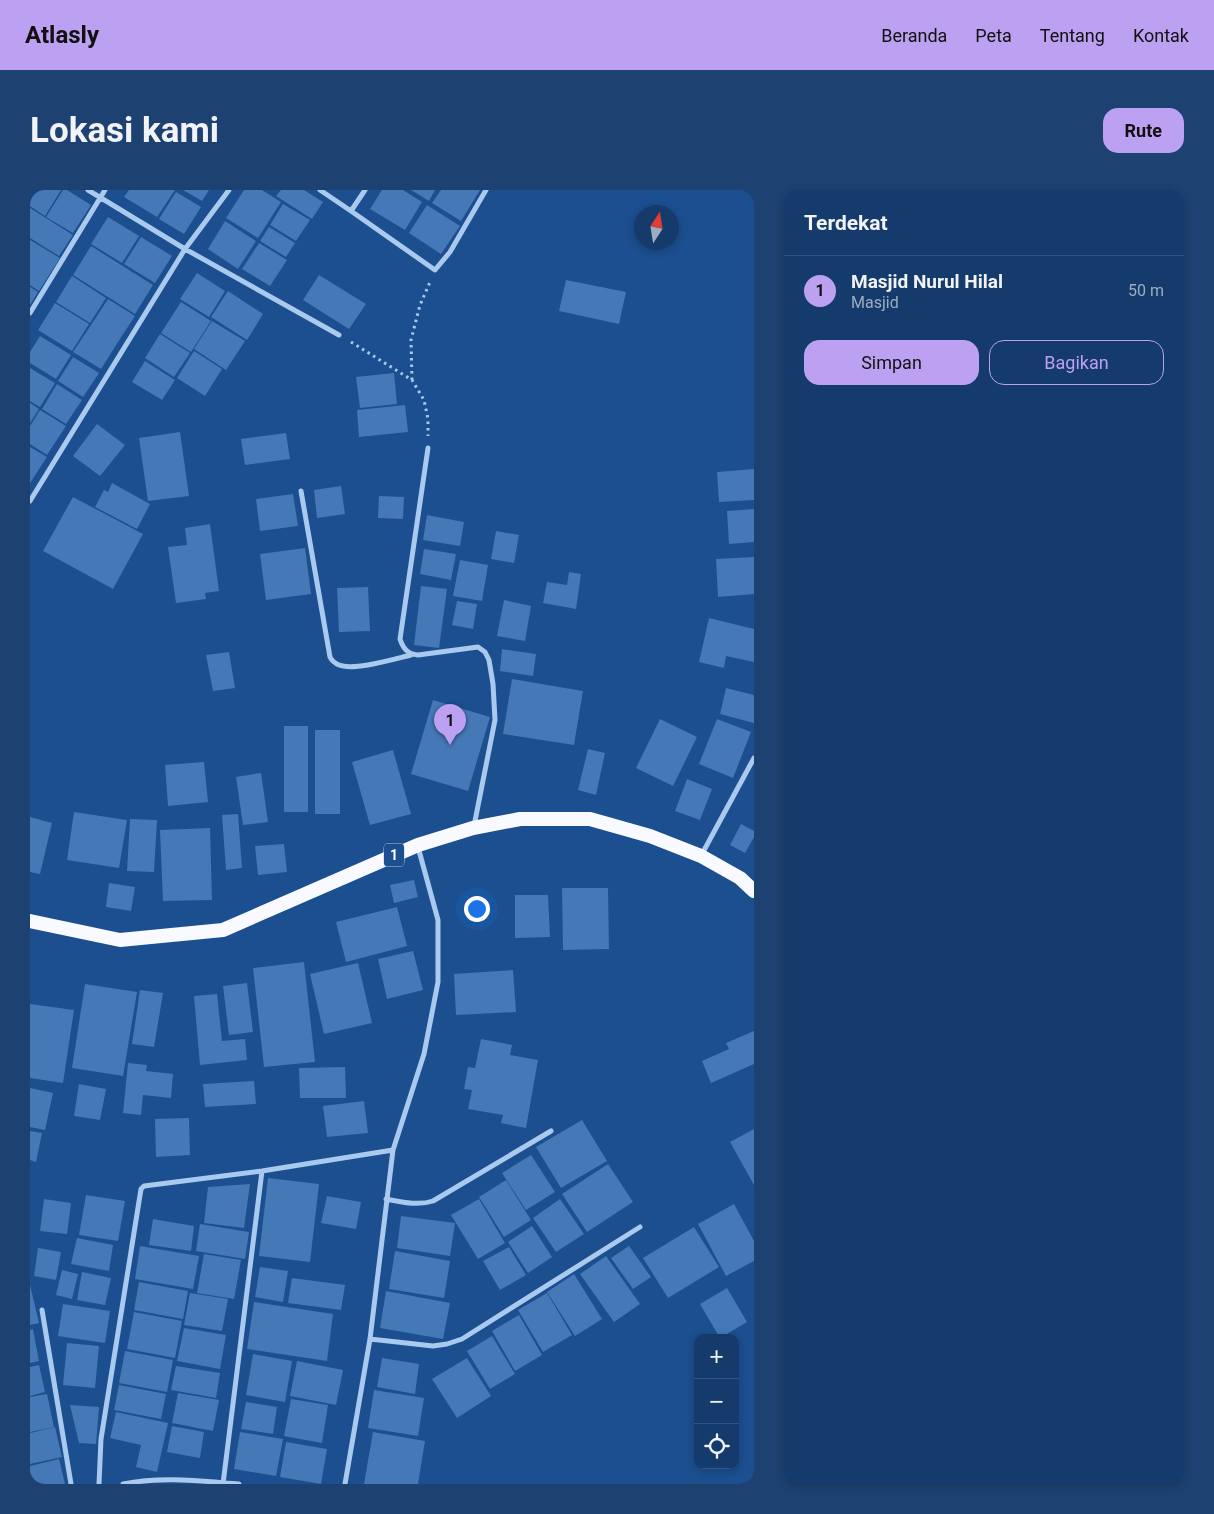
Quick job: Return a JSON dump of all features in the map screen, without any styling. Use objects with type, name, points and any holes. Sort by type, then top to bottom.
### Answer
[{"type":"highway","name":"1","points":[[30,921],[120,940],[223,930],[418,846],[473,828],[520,819],[590,819],[650,836],[700,856],[740,878],[754,891]]},
{"type":"street","points":[[88,190],[185,249],[339,335]]},
{"type":"street","points":[[30,313],[105,190]]},
{"type":"street","points":[[30,501],[185,249],[229,190]]},
{"type":"street","points":[[320,190],[435,270],[450,252],[486,190]]},
{"type":"street","points":[[351,211],[365,190]]},
{"type":"street","points":[[411,655],[402,646],[400,638],[428,448]]},
{"type":"street","points":[[301,491],[330,657],[333,662],[343,666],[371,664],[411,655],[478,647],[485,652],[489,660],[493,684],[495,720],[473,828]]},
{"type":"street","points":[[700,856],[754,758]]},
{"type":"street","points":[[345,1484],[370,1339],[393,1150],[424,1054],[438,982],[438,920],[418,846]]},
{"type":"street","points":[[386,1200],[416,1204],[425,1204],[433,1201],[551,1131]]},
{"type":"street","points":[[99,1484],[101,1439],[141,1189],[144,1186],[262,1171],[393,1150]]},
{"type":"street","points":[[223,1483],[262,1171]]},
{"type":"street","points":[[370,1339],[433,1346],[462,1339],[640,1227]]},
{"type":"street","points":[[42,1310],[71,1484]]},
{"type":"street","points":[[123,1484],[142,1480],[182,1478],[239,1484]]},
{"type":"path","points":[[412,380],[411,340],[420,305],[435,270]]},
{"type":"path","points":[[339,335],[412,380],[424,400],[428,419],[428,448]]},
{"type":"building","points":[[30,190],[61,190],[45,216],[30,206]]},
{"type":"building","points":[[63,190],[67,190],[91,205],[73,233],[46,217]]},
{"type":"building","points":[[129,190],[175,190],[157,217],[124,197]]},
{"type":"building","points":[[183,190],[209,190],[202,201]]},
{"type":"building","points":[[244,190],[262,190],[281,202],[258,238],[226,218]]},
{"type":"building","points":[[281,190],[304,190],[323,202],[312,219],[276,196]]},
{"type":"building","points":[[382,190],[403,190],[422,202],[405,230],[370,209]]},
{"type":"building","points":[[411,190],[435,190],[429,201]]},
{"type":"building","points":[[441,190],[480,190],[461,221],[432,203]]},
{"type":"building","points":[[176,192],[201,207],[184,234],[159,219]]},
{"type":"building","points":[[283,204],[310,220],[296,241],[270,225]]},
{"type":"building","points":[[427,205],[460,226],[441,254],[409,233]]},
{"type":"building","points":[[30,208],[73,235],[59,256],[30,238]]},
{"type":"building","points":[[108,217],[139,236],[122,263],[91,244]]},
{"type":"building","points":[[225,221],[256,241],[238,269],[208,249]]},
{"type":"building","points":[[269,227],[295,243],[286,257],[260,241]]},
{"type":"building","points":[[141,237],[172,256],[155,283],[124,264]]},
{"type":"building","points":[[30,240],[60,258],[39,291],[30,285]]},
{"type":"building","points":[[259,243],[287,260],[270,286],[242,269]]},
{"type":"building","points":[[91,246],[153,285],[135,314],[73,275]]},
{"type":"building","points":[[197,273],[225,291],[209,317],[180,299]]},
{"type":"building","points":[[319,275],[366,304],[349,329],[303,300]]},
{"type":"building","points":[[72,276],[106,298],[90,323],[56,302]]},
{"type":"building","points":[[566,280],[626,292],[619,324],[559,311]]},
{"type":"building","points":[[30,287],[38,292],[30,305]]},
{"type":"building","points":[[228,291],[263,314],[247,340],[211,317]]},
{"type":"building","points":[[108,299],[135,316],[118,342],[91,325]]},
{"type":"building","points":[[181,302],[211,321],[191,352],[161,333]]},
{"type":"building","points":[[55,303],[89,324],[72,351],[38,330]]},
{"type":"building","points":[[212,321],[245,341],[226,370],[194,349]]},
{"type":"building","points":[[91,325],[118,342],[101,369],[73,352]]},
{"type":"building","points":[[160,334],[190,353],[174,377],[145,358]]},
{"type":"building","points":[[40,336],[71,355],[56,379],[30,363],[30,352]]},
{"type":"building","points":[[194,351],[222,369],[205,396],[177,378]]},
{"type":"building","points":[[73,357],[99,373],[83,397],[58,381]]},
{"type":"building","points":[[145,361],[175,380],[162,400],[132,382]]},
{"type":"building","points":[[30,368],[55,383],[40,407],[30,401]]},
{"type":"building","points":[[394,373],[397,404],[360,408],[356,377]]},
{"type":"building","points":[[57,384],[82,400],[66,424],[42,409]]},
{"type":"building","points":[[30,403],[39,409],[30,423]]},
{"type":"building","points":[[405,405],[408,432],[359,437],[357,410]]},
{"type":"building","points":[[40,410],[66,426],[47,455],[30,444],[30,426]]},
{"type":"building","points":[[97,424],[125,445],[100,476],[73,456]]},
{"type":"building","points":[[180,432],[189,496],[148,501],[139,438]]},
{"type":"building","points":[[286,433],[290,459],[245,465],[241,439]]},
{"type":"building","points":[[30,447],[47,457],[30,483]]},
{"type":"building","points":[[754,469],[754,500],[719,502],[717,472]]},
{"type":"building","points":[[112,483],[150,504],[137,529],[95,507],[104,490],[108,492]]},
{"type":"building","points":[[341,486],[345,514],[317,518],[314,490]]},
{"type":"building","points":[[293,494],[298,526],[260,531],[256,499]]},
{"type":"building","points":[[379,496],[404,497],[403,519],[378,518]]},
{"type":"building","points":[[73,497],[143,534],[113,589],[43,551]]},
{"type":"building","points":[[754,509],[754,542],[729,544],[727,511]]},
{"type":"building","points":[[427,515],[464,522],[460,546],[423,540]]},
{"type":"building","points":[[210,524],[219,591],[205,593],[206,599],[176,603],[168,547],[187,545],[185,528]]},
{"type":"building","points":[[496,531],[519,535],[514,563],[491,559]]},
{"type":"building","points":[[305,548],[311,594],[266,600],[260,554]]},
{"type":"building","points":[[424,549],[456,554],[451,580],[420,574]]},
{"type":"building","points":[[754,557],[754,594],[718,597],[716,559]]},
{"type":"building","points":[[460,560],[488,565],[482,601],[453,596]]},
{"type":"building","points":[[569,572],[581,574],[576,609],[543,603],[547,582],[567,585]]},
{"type":"building","points":[[421,586],[447,589],[439,648],[414,645]]},
{"type":"building","points":[[368,587],[370,631],[339,632],[337,588]]},
{"type":"building","points":[[504,600],[531,606],[525,641],[497,636]]},
{"type":"building","points":[[457,601],[477,604],[473,629],[452,625]]},
{"type":"building","points":[[709,618],[754,629],[754,662],[726,656],[724,668],[699,662]]},
{"type":"building","points":[[502,649],[536,654],[533,676],[500,671]]},
{"type":"building","points":[[229,652],[235,688],[213,691],[206,655]]},
{"type":"building","points":[[512,679],[583,691],[574,745],[503,734]]},
{"type":"building","points":[[726,688],[754,695],[754,723],[720,714]]},
{"type":"building","points":[[433,700],[490,717],[468,791],[411,774]]},
{"type":"building","points":[[660,719],[697,737],[673,786],[636,768]]},
{"type":"building","points":[[717,719],[751,732],[733,778],[699,764]]},
{"type":"building","points":[[284,726],[308,726],[308,812],[284,812]]},
{"type":"building","points":[[315,730],[340,730],[340,814],[315,814]]},
{"type":"building","points":[[588,749],[605,753],[596,795],[578,790]]},
{"type":"building","points":[[393,750],[411,814],[370,825],[352,762]]},
{"type":"building","points":[[204,762],[208,802],[168,806],[165,765]]},
{"type":"building","points":[[261,773],[268,822],[243,825],[236,777]]},
{"type":"building","points":[[687,779],[712,789],[700,820],[675,811]]},
{"type":"building","points":[[74,812],[127,820],[119,868],[67,860]]},
{"type":"building","points":[[238,814],[242,868],[226,870],[222,815]]},
{"type":"building","points":[[30,817],[52,823],[40,874],[30,872]]},
{"type":"building","points":[[130,819],[157,820],[154,872],[127,871]]},
{"type":"building","points":[[741,824],[754,831],[754,837],[745,853],[730,845]]},
{"type":"building","points":[[210,828],[212,900],[163,901],[160,830]]},
{"type":"building","points":[[284,844],[287,872],[258,875],[255,846]]},
{"type":"building","points":[[414,880],[418,897],[394,903],[390,885]]},
{"type":"building","points":[[109,883],[135,887],[131,911],[106,907]]},
{"type":"building","points":[[562,888],[608,888],[609,949],[563,950]]},
{"type":"building","points":[[515,895],[548,895],[550,937],[515,938]]},
{"type":"building","points":[[397,907],[407,946],[346,962],[336,922]]},
{"type":"building","points":[[413,951],[423,990],[387,999],[378,959]]},
{"type":"building","points":[[304,962],[315,1062],[264,1067],[253,968]]},
{"type":"building","points":[[358,963],[372,1023],[324,1034],[310,974]]},
{"type":"building","points":[[513,970],[516,1012],[456,1015],[454,974]]},
{"type":"building","points":[[247,983],[253,1032],[229,1035],[223,986]]},
{"type":"building","points":[[85,984],[137,992],[123,1076],[72,1068]]},
{"type":"building","points":[[140,990],[163,993],[154,1047],[132,1044]]},
{"type":"building","points":[[217,994],[222,1041],[245,1039],[247,1060],[200,1065],[194,996]]},
{"type":"building","points":[[30,1004],[74,1010],[63,1083],[30,1078]]},
{"type":"building","points":[[754,1031],[754,1064],[711,1083],[702,1061],[729,1049],[726,1043]]},
{"type":"building","points":[[481,1039],[512,1045],[510,1055],[538,1060],[526,1128],[501,1123],[503,1115],[468,1109],[472,1090],[464,1089],[468,1067],[475,1068]]},
{"type":"building","points":[[128,1063],[147,1065],[146,1071],[173,1074],[171,1098],[143,1095],[141,1115],[123,1113]]},
{"type":"building","points":[[345,1067],[346,1098],[300,1098],[299,1068]]},
{"type":"building","points":[[254,1081],[256,1104],[205,1107],[203,1084]]},
{"type":"building","points":[[79,1084],[106,1089],[100,1120],[74,1116]]},
{"type":"building","points":[[30,1088],[53,1093],[45,1130],[30,1127]]},
{"type":"building","points":[[364,1101],[368,1133],[327,1137],[323,1106]]},
{"type":"building","points":[[189,1118],[190,1155],[156,1157],[155,1119]]},
{"type":"building","points":[[582,1120],[607,1161],[561,1188],[536,1147]]},
{"type":"building","points":[[754,1129],[754,1185],[730,1142]]},
{"type":"building","points":[[30,1131],[42,1133],[36,1162],[30,1160]]},
{"type":"building","points":[[531,1155],[555,1192],[526,1210],[502,1173]]},
{"type":"building","points":[[608,1164],[633,1202],[587,1232],[562,1194]]},
{"type":"building","points":[[268,1178],[319,1184],[310,1262],[259,1256]]},
{"type":"building","points":[[506,1180],[531,1220],[504,1237],[479,1197]]},
{"type":"building","points":[[250,1184],[244,1228],[204,1223],[208,1187]]},
{"type":"building","points":[[86,1195],[125,1201],[118,1241],[79,1235]]},
{"type":"building","points":[[327,1196],[361,1202],[356,1229],[321,1223]]},
{"type":"building","points":[[44,1199],[71,1203],[67,1234],[40,1231]]},
{"type":"building","points":[[479,1199],[505,1243],[478,1259],[451,1215]]},
{"type":"building","points":[[560,1199],[584,1234],[556,1252],[533,1218]]},
{"type":"building","points":[[734,1204],[754,1241],[754,1261],[726,1276],[698,1224]]},
{"type":"building","points":[[401,1216],[455,1223],[450,1256],[397,1248]]},
{"type":"building","points":[[153,1219],[194,1226],[191,1251],[149,1245]]},
{"type":"building","points":[[200,1224],[249,1232],[245,1259],[196,1251]]},
{"type":"building","points":[[532,1226],[552,1257],[528,1273],[508,1242]]},
{"type":"building","points":[[694,1227],[719,1267],[668,1298],[643,1258]]},
{"type":"building","points":[[77,1238],[113,1245],[109,1271],[71,1264]]},
{"type":"building","points":[[140,1246],[199,1256],[193,1289],[135,1279]]},
{"type":"building","points":[[629,1246],[651,1277],[633,1289],[611,1258]]},
{"type":"building","points":[[509,1247],[526,1275],[500,1290],[483,1261]]},
{"type":"building","points":[[38,1248],[61,1252],[56,1280],[34,1276]]},
{"type":"building","points":[[395,1251],[450,1261],[444,1298],[389,1289]]},
{"type":"building","points":[[204,1254],[241,1260],[234,1299],[197,1293]]},
{"type":"building","points":[[606,1256],[640,1304],[614,1322],[580,1274]]},
{"type":"building","points":[[260,1267],[288,1271],[283,1302],[255,1297]]},
{"type":"building","points":[[62,1270],[78,1274],[72,1299],[56,1295]]},
{"type":"building","points":[[82,1272],[111,1278],[105,1305],[77,1300]]},
{"type":"building","points":[[574,1274],[602,1319],[575,1336],[547,1292]]},
{"type":"building","points":[[292,1278],[345,1285],[341,1310],[288,1303]]},
{"type":"building","points":[[139,1282],[188,1291],[183,1319],[134,1310]]},
{"type":"building","points":[[30,1285],[39,1323],[30,1325]]},
{"type":"building","points":[[727,1288],[747,1322],[727,1334],[718,1334],[700,1304]]},
{"type":"building","points":[[386,1291],[450,1303],[443,1339],[380,1328]]},
{"type":"building","points":[[190,1293],[228,1299],[222,1331],[184,1325]]},
{"type":"building","points":[[547,1293],[572,1335],[543,1352],[518,1310]]},
{"type":"building","points":[[254,1302],[333,1314],[327,1361],[247,1349]]},
{"type":"building","points":[[63,1304],[110,1311],[105,1343],[58,1336]]},
{"type":"building","points":[[134,1312],[182,1321],[175,1358],[127,1349]]},
{"type":"building","points":[[519,1315],[542,1355],[515,1371],[492,1331]]},
{"type":"building","points":[[184,1328],[226,1335],[220,1369],[177,1361]]},
{"type":"building","points":[[33,1329],[39,1361],[30,1363],[30,1330]]},
{"type":"building","points":[[492,1336],[515,1374],[490,1389],[467,1351]]},
{"type":"building","points":[[67,1343],[99,1346],[95,1388],[63,1385]]},
{"type":"building","points":[[125,1351],[173,1360],[167,1392],[119,1383]]},
{"type":"building","points":[[253,1354],[292,1361],[285,1402],[246,1395]]},
{"type":"building","points":[[382,1358],[419,1364],[415,1394],[377,1387]]},
{"type":"building","points":[[467,1358],[491,1396],[457,1418],[432,1379]]},
{"type":"building","points":[[297,1361],[343,1370],[336,1405],[290,1396]]},
{"type":"building","points":[[39,1365],[45,1392],[30,1396],[30,1367]]},
{"type":"building","points":[[176,1366],[220,1373],[216,1398],[171,1390]]},
{"type":"building","points":[[119,1385],[166,1394],[161,1419],[114,1410]]},
{"type":"building","points":[[374,1390],[424,1398],[418,1436],[368,1428]]},
{"type":"building","points":[[178,1393],[219,1400],[213,1431],[172,1423]]},
{"type":"building","points":[[47,1394],[54,1427],[30,1432],[30,1397]]},
{"type":"building","points":[[291,1399],[328,1405],[322,1443],[284,1436]]},
{"type":"building","points":[[246,1402],[277,1407],[273,1434],[241,1429]]},
{"type":"building","points":[[70,1405],[99,1407],[96,1444],[79,1443]]},
{"type":"building","points":[[116,1412],[168,1423],[157,1472],[136,1467],[141,1445],[110,1438]]},
{"type":"building","points":[[172,1426],[204,1432],[200,1458],[167,1452]]},
{"type":"building","points":[[55,1427],[62,1457],[30,1464],[30,1433]]},
{"type":"building","points":[[240,1432],[283,1439],[276,1476],[234,1469]]},
{"type":"building","points":[[373,1432],[425,1441],[418,1484],[364,1484]]},
{"type":"building","points":[[286,1442],[327,1449],[321,1484],[280,1477]]},
{"type":"building","points":[[59,1459],[65,1484],[30,1484],[30,1466]]},
{"type":"place","name":"Masjid Nurul Hilal","points":[[450,745]]}]
